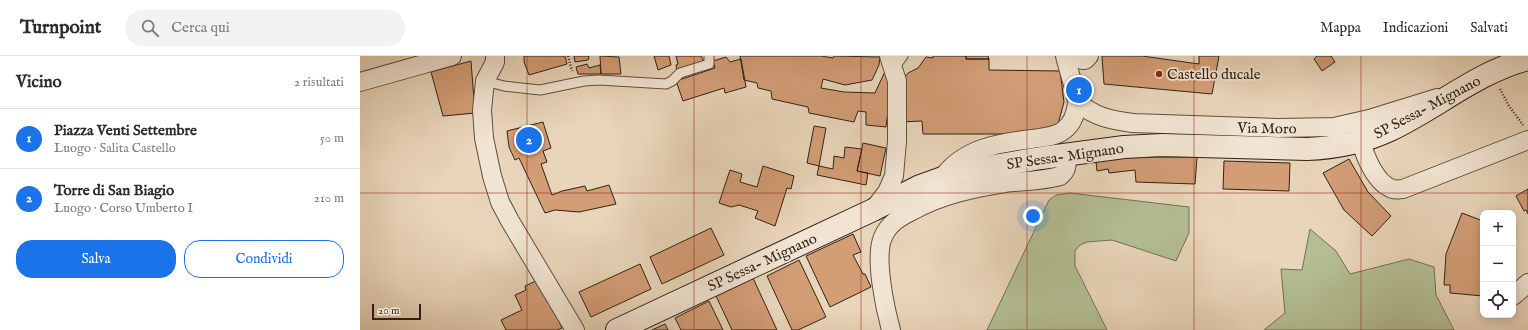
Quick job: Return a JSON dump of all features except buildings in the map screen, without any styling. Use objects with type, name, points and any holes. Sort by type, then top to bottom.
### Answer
[{"type":"street","points":[[360,82],[452,56]]},
{"type":"street","points":[[495,56],[495,62],[485,81],[482,110],[484,138],[492,176],[510,221],[575,330]]},
{"type":"street","points":[[943,177],[949,169],[960,160],[983,148],[1002,143],[1047,137],[1064,131],[1073,119],[1077,102],[1065,56]]},
{"type":"street","points":[[1078,56],[1082,60],[1085,60],[1089,56]]},
{"type":"street","name":"SP Sessa- Mignano","points":[[617,330],[873,210],[920,186],[943,177],[977,168],[1124,147],[1154,145],[1320,148],[1361,141],[1390,130],[1496,71],[1528,59]]},
{"type":"street","points":[[873,210],[887,192],[894,176],[898,103],[898,81],[895,60]]},
{"type":"street","name":"Via Moro","points":[[1077,102],[1088,111],[1107,119],[1133,123],[1317,128],[1352,124],[1458,91]]},
{"type":"street","points":[[1361,141],[1367,160],[1384,184],[1394,189],[1403,189],[1526,134]]},
{"type":"street","points":[[891,330],[883,288],[880,248],[883,237],[893,221],[918,207],[958,192],[1060,176],[1064,173],[1067,165],[1066,155]]},
{"type":"street","points":[[1516,293],[1528,283]]},
{"type":"lane","points":[[485,81],[504,86],[540,90],[584,81],[599,80],[666,84],[672,81],[680,73],[709,64],[709,56]]},
{"type":"path","points":[[1497,84],[1526,134]]},
{"type":"green space","points":[[1070,193],[1189,207],[1189,233],[1176,261],[1112,240],[1087,242],[1080,245],[1075,251],[1075,266],[1107,330],[987,330],[1049,200],[1056,195]]},
{"type":"green space","points":[[1310,229],[1336,251],[1350,274],[1409,259],[1434,267],[1436,295],[1454,330],[1264,330],[1285,313],[1281,269],[1302,270]]},
{"type":"place","name":"Castello ducale","points":[[1159,74]]},
{"type":"place","name":"Piazza Venti Settembre","points":[[1079,90]]},
{"type":"place","name":"Torre di San Biagio","points":[[529,140]]}]
